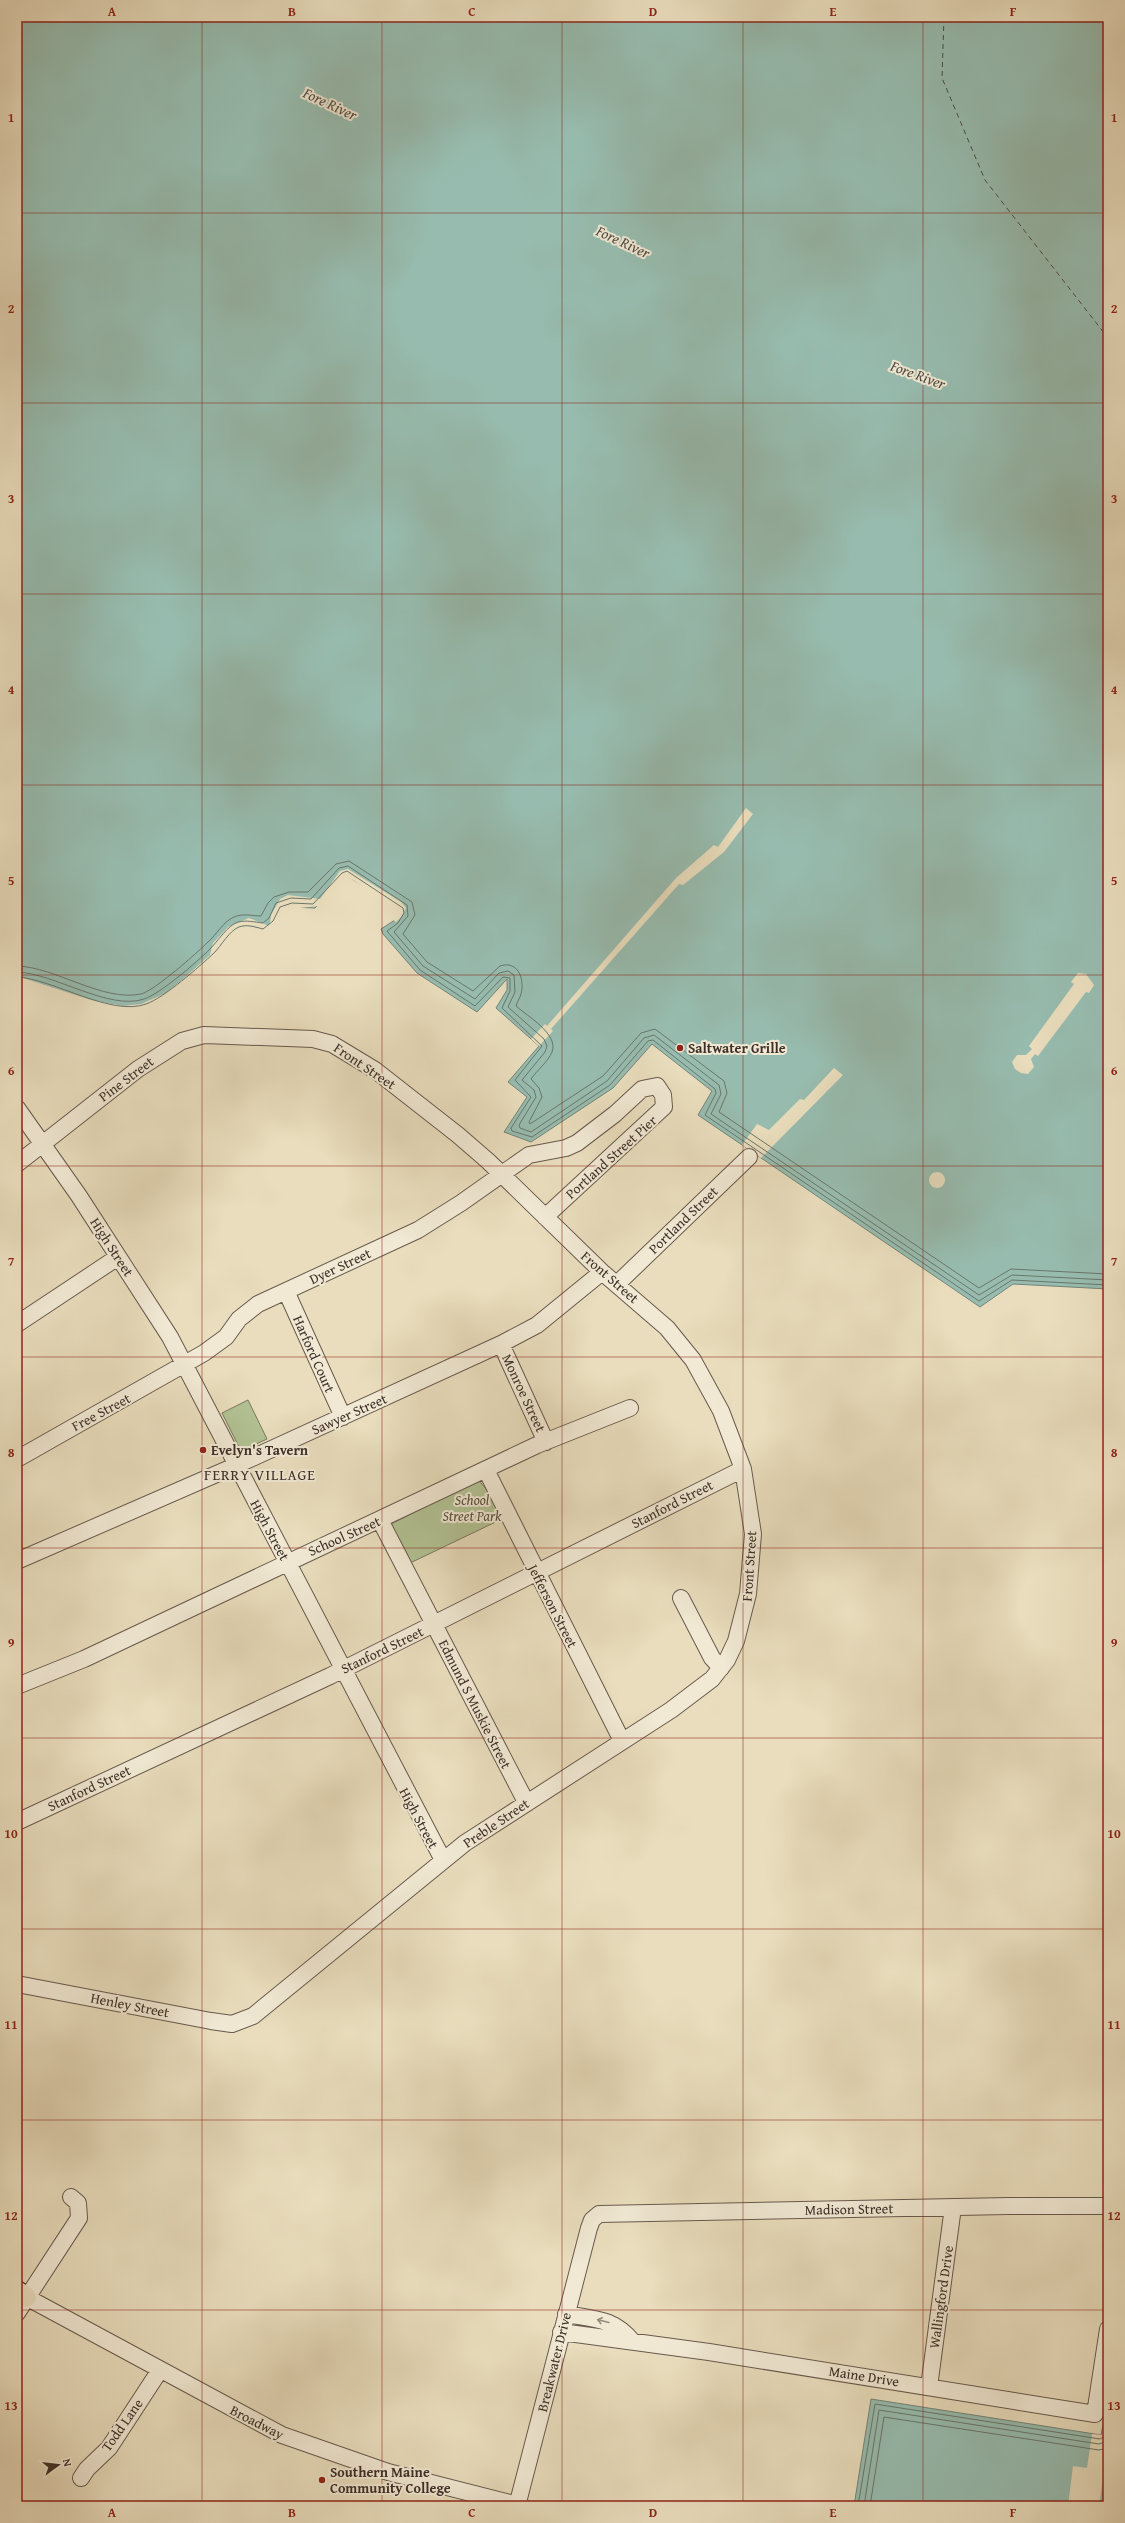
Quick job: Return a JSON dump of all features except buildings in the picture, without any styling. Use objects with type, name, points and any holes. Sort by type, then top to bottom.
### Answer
[{"type":"street","name":"Pine Street","points":[[17,1164],[42,1142],[138,1069],[182,1041],[204,1035],[252,1037]]},
{"type":"street","name":"Front Street","points":[[252,1037],[313,1039],[332,1044],[375,1070],[434,1115],[488,1161],[602,1272],[667,1328],[693,1360],[721,1411],[743,1469],[753,1534],[752,1572],[740,1630],[732,1651],[721,1668]]},
{"type":"street","name":"Portland Street Pier","points":[[502,1175],[529,1155],[566,1148],[577,1143],[615,1114],[642,1089],[657,1086],[663,1095],[664,1107],[545,1217]]},
{"type":"street","name":"High Street","points":[[17,1108],[42,1142],[155,1312],[185,1365],[342,1670],[443,1860]]},
{"type":"street","name":"Portland Street","points":[[617,1284],[749,1157]]},
{"type":"street","name":"Dyer Street","points":[[185,1365],[226,1337],[248,1311],[286,1291],[418,1230],[502,1175]]},
{"type":"street","points":[[17,1324],[118,1257]]},
{"type":"street","name":"Sawyer Street","points":[[17,1561],[236,1465],[501,1344],[538,1325],[602,1272]]},
{"type":"street","name":"Harford Court","points":[[286,1291],[343,1417]]},
{"type":"street","name":"Monroe Street","points":[[501,1344],[546,1442]]},
{"type":"street","name":"Free Street","points":[[17,1459],[185,1365]]},
{"type":"street","name":"School Street","points":[[17,1686],[84,1659],[287,1562],[343,1539],[546,1442],[630,1408]]},
{"type":"street","name":"Stanford Street","points":[[17,1822],[342,1670],[743,1469]]},
{"type":"street","name":"Jefferson Street","points":[[486,1470],[536,1573],[622,1740]]},
{"type":"street","name":"Edmund S Muskie Street","points":[[380,1520],[526,1802]]},
{"type":"street","points":[[681,1598],[712,1658],[721,1668]]},
{"type":"street","name":"Preble Street","points":[[244,2021],[264,2008],[443,1860],[526,1802],[691,1697],[712,1679],[721,1668]]},
{"type":"street","name":"Henley Street","points":[[17,1984],[212,2021],[232,2024],[244,2021]]},
{"type":"street","points":[[20,2300],[79,2218],[78,2204],[71,2197]]},
{"type":"street","name":"Madison Street","points":[[592,2220],[599,2214],[608,2212],[1108,2206]]},
{"type":"street","name":"Wallingford Drive","points":[[929,2387],[952,2207]]},
{"type":"street","name":"Breakwater Drive","points":[[519,2506],[561,2332],[592,2220]]},
{"type":"street","name":"Broadway","points":[[20,2300],[160,2370],[268,2429],[309,2446],[388,2472],[519,2506]]},
{"type":"street","points":[[566,2314],[606,2321],[622,2329],[632,2342]]},
{"type":"street","name":"Maine Drive","points":[[561,2332],[709,2352],[1095,2414],[1108,2328]]},
{"type":"street","name":"Todd Lane","points":[[81,2478],[87,2468],[109,2448],[160,2370]]},
{"type":"green space","points":[[248,1400],[267,1439],[241,1451],[222,1413]]},
{"type":"green space","name":"School Street Park","points":[[478,1480],[491,1494],[504,1518],[408,1564],[391,1524]]},
{"type":"water","name":"Fore River","points":[[17,17],[1108,17],[1108,1289],[1013,1284],[980,1307],[698,1115],[712,1091],[652,1044],[613,1088],[531,1142],[504,1132],[527,1097],[508,1082],[539,1046],[496,1008],[507,990],[507,979],[477,1012],[417,973],[383,934],[381,929],[395,920],[401,911],[346,875],[315,908],[292,907],[281,910],[277,923],[240,931],[162,1000],[126,1011],[17,980]]},
{"type":"water","points":[[871,2399],[1101,2435],[1108,2400],[1108,2506],[854,2506]]},
{"type":"pier","points":[[746,808],[753,814],[724,852],[683,885],[679,884],[551,1029],[553,1031],[539,1046],[531,1039],[545,1024],[547,1026],[676,878],[714,845],[718,847]]},
{"type":"pier","points":[[348,869],[401,902],[406,908],[396,922],[392,919],[398,912],[353,880],[346,877],[319,906],[290,909],[283,912],[279,925],[266,935],[241,933],[216,958],[163,1002],[147,1010],[125,1013],[77,1001],[37,987],[17,982],[17,976],[91,1000],[123,1006],[141,1004],[166,993],[183,979],[210,955],[213,943],[228,927],[249,918],[267,925],[270,924],[271,915],[280,899],[288,895],[320,899],[340,871]]},
{"type":"pier","points":[[1078,973],[1086,974],[1094,985],[1089,993],[1086,992],[1038,1056],[1035,1054],[1031,1059],[1034,1067],[1028,1074],[1021,1073],[1015,1069],[1012,1062],[1017,1055],[1026,1055],[1032,1049],[1029,1046],[1074,984],[1071,982]]},
{"type":"pier","points":[[834,1068],[843,1075],[761,1158],[742,1145],[757,1124],[769,1130],[800,1099],[804,1100]]},
{"type":"pier","points":[[937,1172],[944,1177],[945,1180],[940,1187],[937,1188],[930,1183],[929,1180],[934,1173]]},
{"type":"pier","points":[[1108,2400],[1108,2445],[1099,2506],[1068,2506],[1073,2466],[1087,2468],[1092,2434],[1102,2435]]},
{"type":"ferry route","points":[[944,17],[942,78],[985,180],[1108,338]]},
{"type":"place","name":"Saltwater Grille","points":[[680,1048]]},
{"type":"place","name":"Evelyn's Tavern","points":[[203,1450]]},
{"type":"place","name":"Southern Maine Community College","points":[[322,2480]]},
{"type":"district","name":"FERRY VILLAGE","points":[[260,1475]]}]
